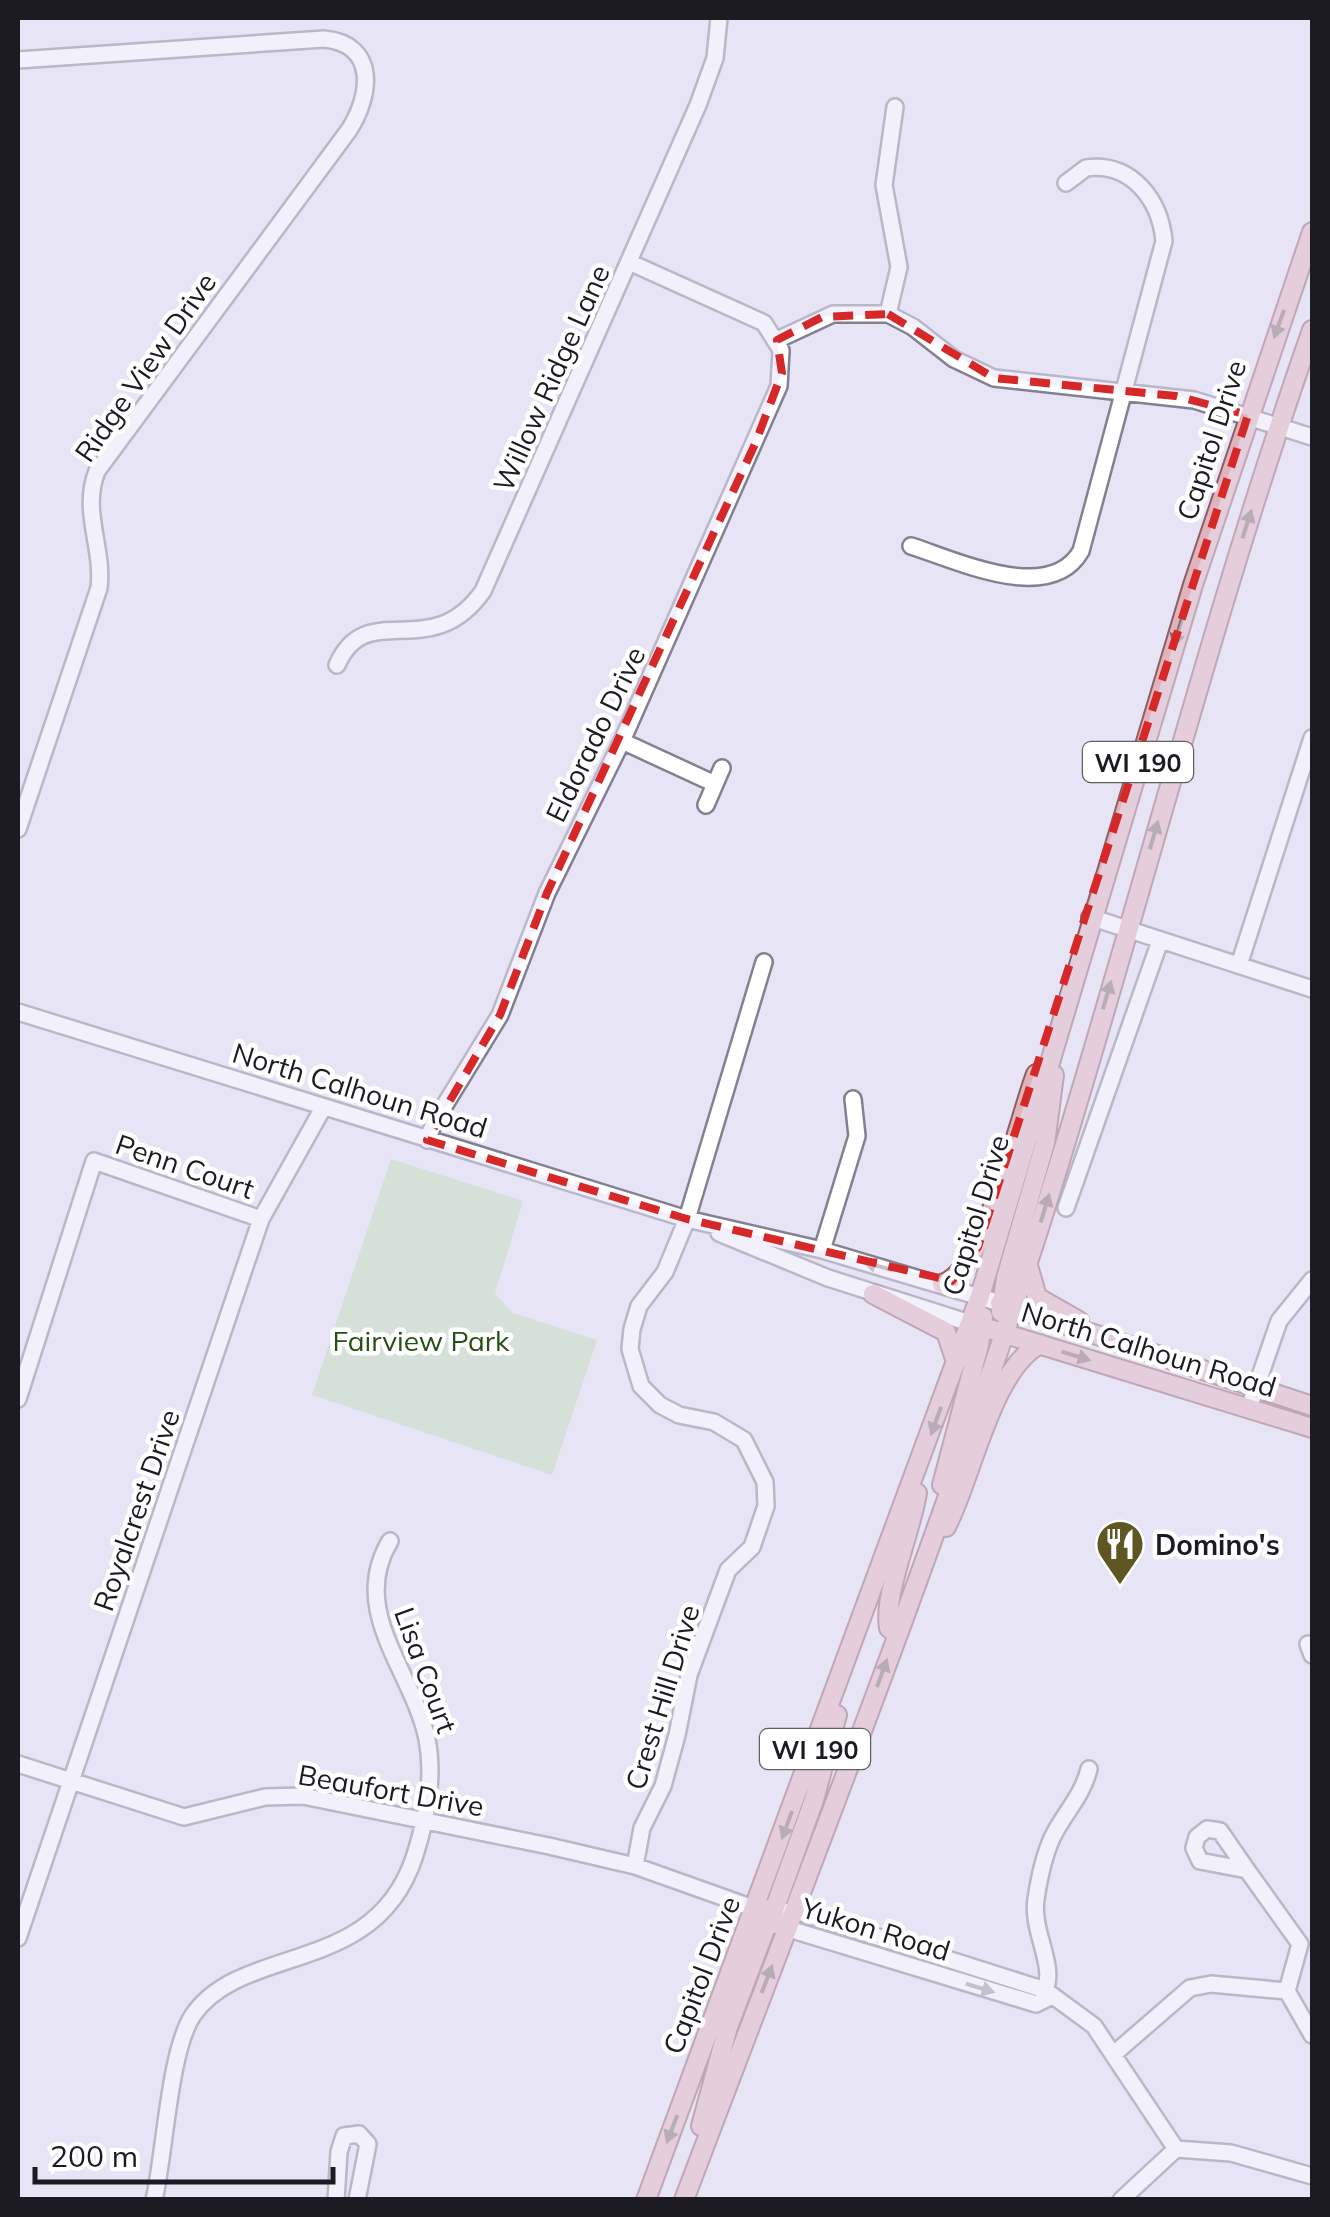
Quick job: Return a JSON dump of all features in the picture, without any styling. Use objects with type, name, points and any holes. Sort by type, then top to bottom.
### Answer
[{"type":"main road","name":"Capitol Drive","points":[[980,1296],[1090,917],[1248,415],[1312,232]]},
{"type":"main road","name":"WI 190","points":[[1006,1305],[1030,1254],[1278,426],[1312,330]]},
{"type":"main road","points":[[942,1284],[958,1276],[978,1247],[1018,1119],[1074,970]]},
{"type":"main road","points":[[1004,1333],[1006,1305],[1045,1142],[1056,1044]]},
{"type":"main road","points":[[1030,1254],[1030,1283],[1037,1298],[1129,1346]]},
{"type":"main road","points":[[873,1294],[946,1332],[956,1363]]},
{"type":"main road","points":[[930,1542],[980,1296]]},
{"type":"main road","name":"North Calhoun Road","points":[[1006,1305],[1312,1406]]},
{"type":"main road","name":"Capitol Drive","points":[[775,1916],[823,1768],[854,1641],[956,1363],[976,1325]]},
{"type":"main road","name":"North Calhoun Road","points":[[976,1325],[1312,1428]]},
{"type":"main road","name":"Capitol Drive","points":[[646,2200],[897,1634],[1004,1333]]},
{"type":"main road","points":[[917,1580],[962,1496],[1003,1386],[1024,1357],[1040,1344]]},
{"type":"main road","points":[[897,1634],[889,1628],[886,1610],[912,1524],[922,1458]]},
{"type":"main road","points":[[683,2200],[728,2027],[775,1916]]},
{"type":"street","name":"Willow Ridge Lane","points":[[337,665],[346,646],[369,631],[432,630],[449,624],[470,608],[492,573],[708,78],[719,18]]},
{"type":"street","name":"Ridge View Drive","points":[[18,60],[324,39],[352,49],[363,62],[368,81],[366,98],[350,130],[97,471],[90,509],[100,560],[100,588],[18,829]]},
{"type":"street","points":[[888,314],[899,268],[884,185],[895,108]]},
{"type":"street","points":[[911,546],[1038,580],[1068,568],[1087,532],[1162,257],[1160,216],[1142,186],[1112,169],[1086,168],[1066,182]]},
{"type":"street","points":[[629,262],[746,312],[764,323],[777,340],[833,314],[888,314],[913,326],[954,358],[994,378],[1194,400],[1312,438]]},
{"type":"street","name":"Eldorado Drive","points":[[428,1140],[434,1121],[500,1015],[548,892],[622,741],[775,399],[782,373],[777,340]]},
{"type":"street","points":[[1239,965],[1312,738]]},
{"type":"street","points":[[622,741],[715,784]]},
{"type":"street","points":[[706,805],[722,768]]},
{"type":"street","points":[[1090,917],[1312,989]]},
{"type":"street","points":[[1066,1208],[1160,941]]},
{"type":"street","name":"Crest Hill Drive","points":[[635,1866],[642,1828],[662,1786],[674,1746],[689,1676],[728,1570],[752,1547],[766,1506],[766,1482],[744,1440],[714,1422],[678,1415],[660,1405],[634,1374],[630,1348],[639,1306],[665,1272],[688,1220],[764,962]]},
{"type":"street","name":"North Calhoun Road","points":[[18,1012],[688,1220],[822,1250],[1006,1305]]},
{"type":"street","points":[[822,1250],[857,1136],[853,1099]]},
{"type":"street","name":"Royalcrest Drive","points":[[18,1938],[260,1220],[322,1108]]},
{"type":"street","name":"Penn Court","points":[[18,1398],[94,1161],[260,1220]]},
{"type":"street","name":"North Calhoun Road","points":[[688,1220],[873,1294],[976,1325]]},
{"type":"street","points":[[1249,1408],[1279,1321],[1312,1280]]},
{"type":"street","name":"Lisa Court","points":[[154,2200],[182,2043],[193,2016],[238,1980],[330,1947],[362,1928],[390,1902],[413,1861],[430,1796],[427,1737],[383,1632],[372,1591],[378,1560],[390,1541]]},
{"type":"street","name":"Beaufort Drive","points":[[18,1764],[184,1817],[285,1796],[424,1819],[635,1866],[775,1916]]},
{"type":"street","points":[[1089,1769],[1076,1804],[1052,1838],[1038,1884],[1034,1921],[1051,1975],[1047,1993],[1080,2012],[1116,2053],[1176,2149]]},
{"type":"street","points":[[1246,1870],[1300,1944],[1287,1991],[1312,2035]]},
{"type":"street","name":"Yukon Road","points":[[775,1916],[1036,2004],[1047,1993]]},
{"type":"street","points":[[1116,2053],[1190,1988],[1211,1984],[1287,1991]]},
{"type":"street","points":[[336,2200],[338,2152],[344,2136],[359,2134],[368,2144],[358,2200]]},
{"type":"street","points":[[1121,2200],[1176,2149],[1232,2153],[1312,2176]]},
{"type":"highlighted area","points":[[888,314],[994,378],[1176,396],[1248,415],[978,1247],[952,1281],[687,1219],[427,1140],[500,1015],[547,893],[755,444],[782,373],[777,340],[822,317]]},
{"type":"green space","name":"Fairview Park","points":[[391,1159],[523,1201],[495,1294],[513,1313],[597,1340],[552,1475],[312,1395]]},
{"type":"place","name":"Domino's","points":[[1120,1586]]}]
